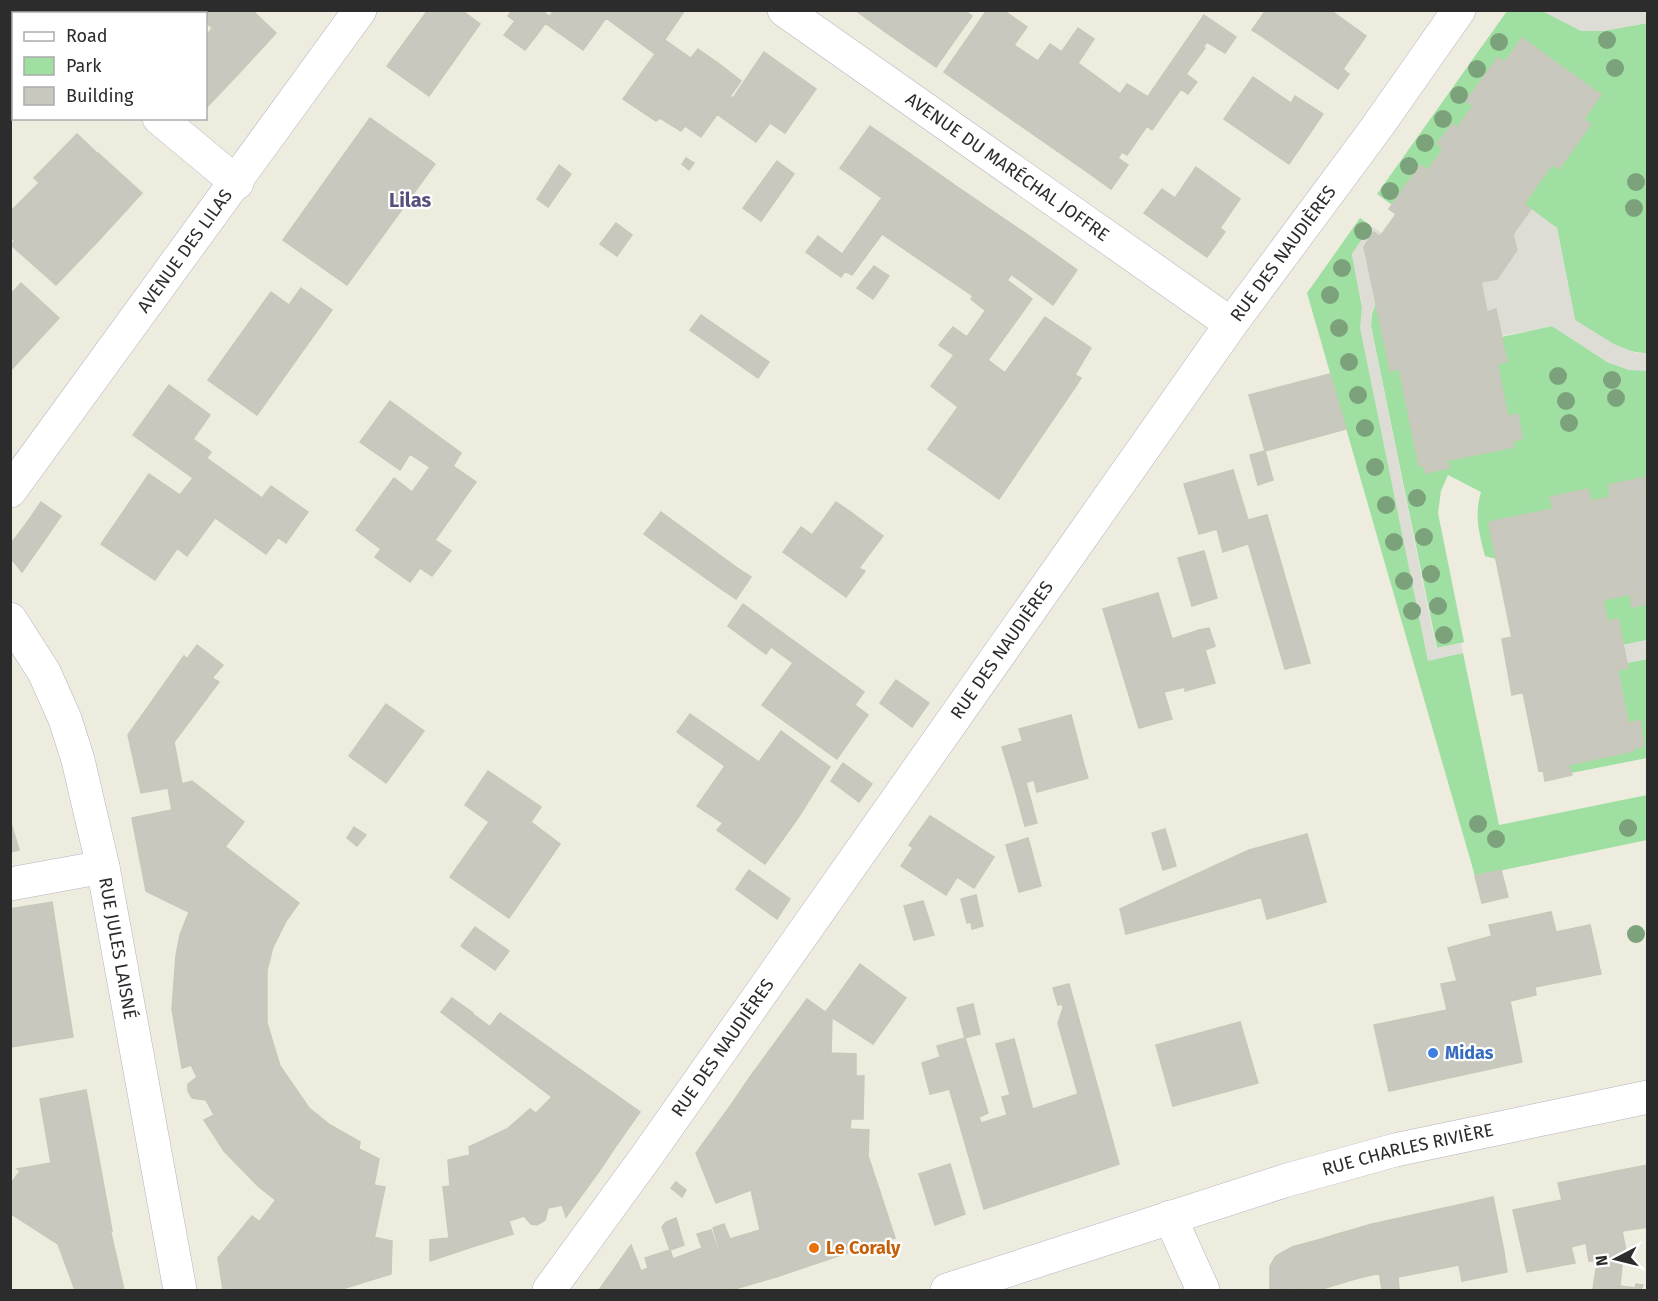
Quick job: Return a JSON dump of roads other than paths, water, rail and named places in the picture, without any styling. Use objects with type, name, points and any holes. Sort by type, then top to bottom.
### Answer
[{"type":"street","name":"AVENUE DES LILAS","points":[[10,491],[237,183],[360,10]]},
{"type":"street","name":"AVENUE DU MARÉCHAL JOFFRE","points":[[784,10],[1231,324]]},
{"type":"street","name":"RUE DES NAUDIÈRES","points":[[549,1290],[660,1138],[1231,324],[1383,119],[1459,10]]},
{"type":"street","points":[[161,120],[237,183]]},
{"type":"street","name":"RUE JULES LAISNÉ","points":[[10,619],[44,672],[65,719],[78,760],[103,867],[180,1290]]},
{"type":"street","points":[[10,884],[103,867]]},
{"type":"street","name":"RUE CHARLES RIVIÈRE","points":[[947,1290],[1284,1181],[1395,1150],[1647,1097]]},
{"type":"street","points":[[1170,1217],[1203,1290]]},
{"type":"place","name":"Midas","points":[[1433,1053]]},
{"type":"place","name":"Le Coraly","points":[[814,1248]]},
{"type":"district","name":"Lilas","points":[[410,200]]}]
